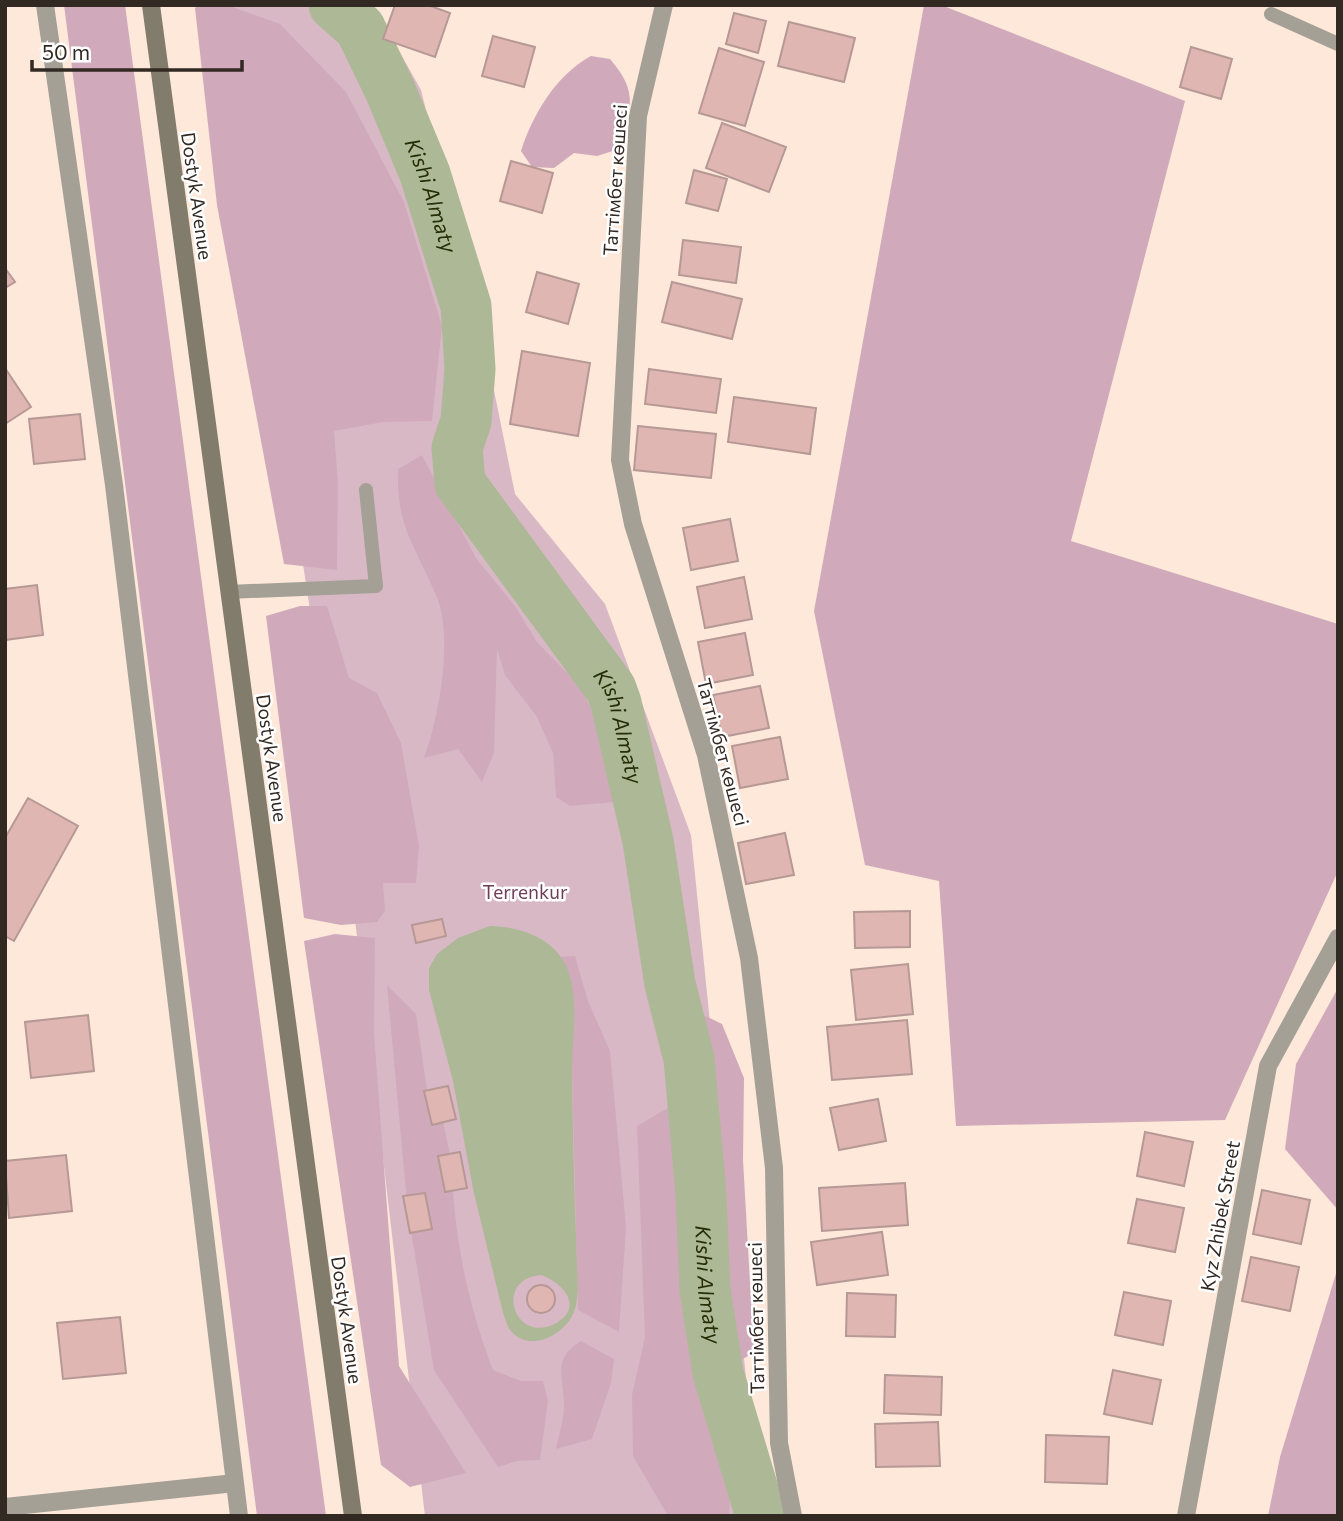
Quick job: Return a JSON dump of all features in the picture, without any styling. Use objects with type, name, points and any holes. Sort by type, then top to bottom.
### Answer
[{"type":"main road","name":"Dostyk Avenue","points":[[150,5],[353,1516]]},
{"type":"street","points":[[46,5],[114,485],[239,1516]]},
{"type":"street","name":"Таттімбет көшесі","points":[[664,5],[638,116],[620,460],[633,524],[706,755],[749,958],[774,1168],[779,1443],[793,1516]]},
{"type":"street","name":"Kyz Zhibek Street","points":[[1186,1516],[1268,1066],[1338,938]]},
{"type":"street","points":[[5,1507],[234,1483]]},
{"type":"lane","points":[[1271,14],[1338,44]]},
{"type":"lane","points":[[228,592],[376,586],[366,490]]},
{"type":"green space","name":"Terrenkur","points":[[227,5],[373,5],[421,90],[486,351],[515,494],[605,604],[691,835],[760,1516],[425,1516],[349,868],[288,465]]},
{"type":"shaded area","points":[[64,5],[125,5],[326,1516],[257,1516]]},
{"type":"shaded area","points":[[198,5],[227,5],[280,24],[346,92],[404,202],[442,326],[432,421],[383,422],[334,431],[338,484],[337,570],[284,564],[217,205],[195,8]]},
{"type":"shaded area","points":[[924,5],[941,5],[1185,101],[1071,541],[1338,624],[1338,871],[1225,1120],[956,1126],[939,881],[865,865],[814,611]]},
{"type":"shaded area","points":[[591,56],[610,59],[626,82],[629,112],[619,149],[597,156],[574,153],[554,168],[532,167],[521,151],[532,123],[557,85],[578,64]]},
{"type":"shaded area","points":[[422,455],[476,558],[515,606],[537,642],[580,686],[600,727],[625,801],[570,806],[556,797],[553,753],[537,717],[505,675],[497,649],[494,753],[482,782],[458,749],[424,758],[439,699],[444,632],[436,595],[408,535],[398,489],[398,469]]},
{"type":"shaded area","points":[[300,606],[327,606],[349,678],[377,693],[401,743],[419,846],[416,883],[383,883],[385,911],[377,922],[341,925],[304,918],[266,616]]},
{"type":"shaded area","points":[[490,926],[523,931],[552,947],[566,966],[571,979],[574,1006],[572,1076],[578,1289],[575,1309],[569,1320],[563,1328],[546,1339],[527,1341],[510,1330],[506,1322],[473,1189],[453,1081],[429,990],[429,968],[437,954],[458,938]],"holes":[[[541,1275],[549,1278],[567,1295],[569,1308],[558,1322],[543,1328],[530,1326],[521,1320],[515,1310],[517,1288],[526,1279]]]},
{"type":"shaded area","points":[[335,934],[375,938],[374,1034],[399,1366],[466,1473],[410,1487],[381,1465],[304,941]]},
{"type":"shaded area","points":[[575,956],[588,1001],[610,1051],[626,1227],[619,1332],[578,1310],[572,1071],[560,957]]},
{"type":"shaded area","points":[[387,985],[416,1014],[432,1124],[443,1122],[450,1154],[445,1192],[453,1191],[466,1282],[493,1370],[521,1381],[543,1381],[548,1401],[540,1460],[517,1461],[498,1467],[434,1370],[408,1213]]},
{"type":"shaded area","points":[[1338,988],[1338,1210],[1285,1149],[1296,1064]]},
{"type":"shaded area","points":[[685,1006],[722,1024],[744,1078],[743,1160],[754,1353],[727,1367],[702,1076]]},
{"type":"shaded area","points":[[673,1105],[703,1366],[730,1502],[729,1516],[668,1516],[633,1456],[632,1395],[645,1337],[637,1126]]},
{"type":"shaded area","points":[[1338,1267],[1338,1516],[1268,1516],[1280,1457]]},
{"type":"shaded area","points":[[581,1341],[614,1359],[611,1383],[592,1439],[556,1449],[564,1410],[562,1362]]},
{"type":"building","points":[[395,5],[428,5],[450,13],[435,57],[383,39]]},
{"type":"building","points":[[734,13],[766,21],[758,53],[726,44]]},
{"type":"building","points":[[789,22],[855,38],[844,82],[778,66]]},
{"type":"building","points":[[493,36],[535,47],[524,87],[482,76]]},
{"type":"building","points":[[1191,47],[1232,59],[1221,99],[1180,87]]},
{"type":"building","points":[[719,48],[764,62],[745,126],[699,113]]},
{"type":"building","points":[[722,123],[786,147],[769,192],[706,168]]},
{"type":"building","points":[[511,161],[553,173],[542,213],[500,201]]},
{"type":"building","points":[[694,170],[727,179],[718,211],[686,203]]},
{"type":"building","points":[[683,240],[741,247],[736,283],[679,275]]},
{"type":"building","points":[[5,268],[15,282],[5,288]]},
{"type":"building","points":[[537,272],[579,284],[568,324],[526,312]]},
{"type":"building","points":[[672,282],[742,299],[732,339],[662,322]]},
{"type":"building","points":[[522,351],[590,363],[578,436],[510,424]]},
{"type":"building","points":[[5,368],[31,407],[5,424]]},
{"type":"building","points":[[649,369],[721,379],[716,413],[645,404]]},
{"type":"building","points":[[734,397],[816,408],[810,454],[728,442]]},
{"type":"building","points":[[80,414],[85,459],[34,464],[29,419]]},
{"type":"building","points":[[638,426],[716,434],[711,478],[634,470]]},
{"type":"building","points":[[730,519],[738,561],[691,570],[683,528]]},
{"type":"building","points":[[744,577],[752,619],[705,628],[697,587]]},
{"type":"building","points":[[37,585],[43,635],[5,640],[5,589]]},
{"type":"building","points":[[745,633],[753,675],[706,684],[698,642]]},
{"type":"building","points":[[760,686],[769,728],[722,737],[713,695]]},
{"type":"building","points":[[780,737],[788,779],[740,788],[732,746]]},
{"type":"building","points":[[28,798],[78,826],[14,941],[5,936],[5,838]]},
{"type":"building","points":[[785,833],[794,875],[746,884],[738,843]]},
{"type":"building","points":[[910,911],[910,947],[855,948],[854,912]]},
{"type":"building","points":[[442,919],[446,936],[416,943],[412,925]]},
{"type":"building","points":[[908,964],[913,1014],[856,1020],[851,970]]},
{"type":"building","points":[[88,1015],[94,1071],[31,1078],[25,1022]]},
{"type":"building","points":[[907,1020],[912,1074],[832,1080],[827,1027]]},
{"type":"building","points":[[448,1086],[456,1119],[432,1125],[424,1091]]},
{"type":"building","points":[[878,1099],[886,1141],[839,1150],[830,1108]]},
{"type":"building","points":[[1145,1132],[1193,1142],[1184,1186],[1137,1176]]},
{"type":"building","points":[[460,1152],[467,1188],[445,1192],[438,1156]]},
{"type":"building","points":[[66,1155],[72,1211],[9,1218],[5,1161]]},
{"type":"building","points":[[905,1183],[908,1225],[822,1231],[819,1188]]},
{"type":"building","points":[[1262,1190],[1310,1200],[1301,1244],[1253,1234]]},
{"type":"building","points":[[425,1193],[432,1229],[410,1233],[403,1196]]},
{"type":"building","points":[[1137,1199],[1184,1208],[1175,1252],[1128,1243]]},
{"type":"building","points":[[882,1232],[888,1275],[817,1285],[811,1242]]},
{"type":"building","points":[[1251,1257],[1299,1267],[1290,1311],[1242,1301]]},
{"type":"building","points":[[541,1285],[551,1289],[555,1299],[551,1309],[541,1313],[531,1309],[527,1299],[531,1289]]},
{"type":"building","points":[[1124,1292],[1171,1301],[1163,1345],[1115,1335]]},
{"type":"building","points":[[847,1293],[896,1295],[895,1337],[846,1336]]},
{"type":"building","points":[[120,1317],[126,1373],[63,1379],[57,1323]]},
{"type":"building","points":[[1113,1370],[1161,1380],[1152,1424],[1104,1414]]},
{"type":"building","points":[[885,1375],[942,1377],[941,1415],[884,1413]]},
{"type":"building","points":[[938,1422],[940,1466],[876,1467],[875,1424]]},
{"type":"building","points":[[1046,1435],[1109,1437],[1107,1484],[1045,1482]]},
{"type":"waterway","name":"Kіshі Almaty","points":[[334,5],[360,28],[390,90],[425,174],[466,306],[470,369],[466,421],[457,448],[460,483],[611,689],[616,703],[648,841],[670,984],[689,1059],[701,1194],[705,1290],[718,1373],[761,1516]]}]
